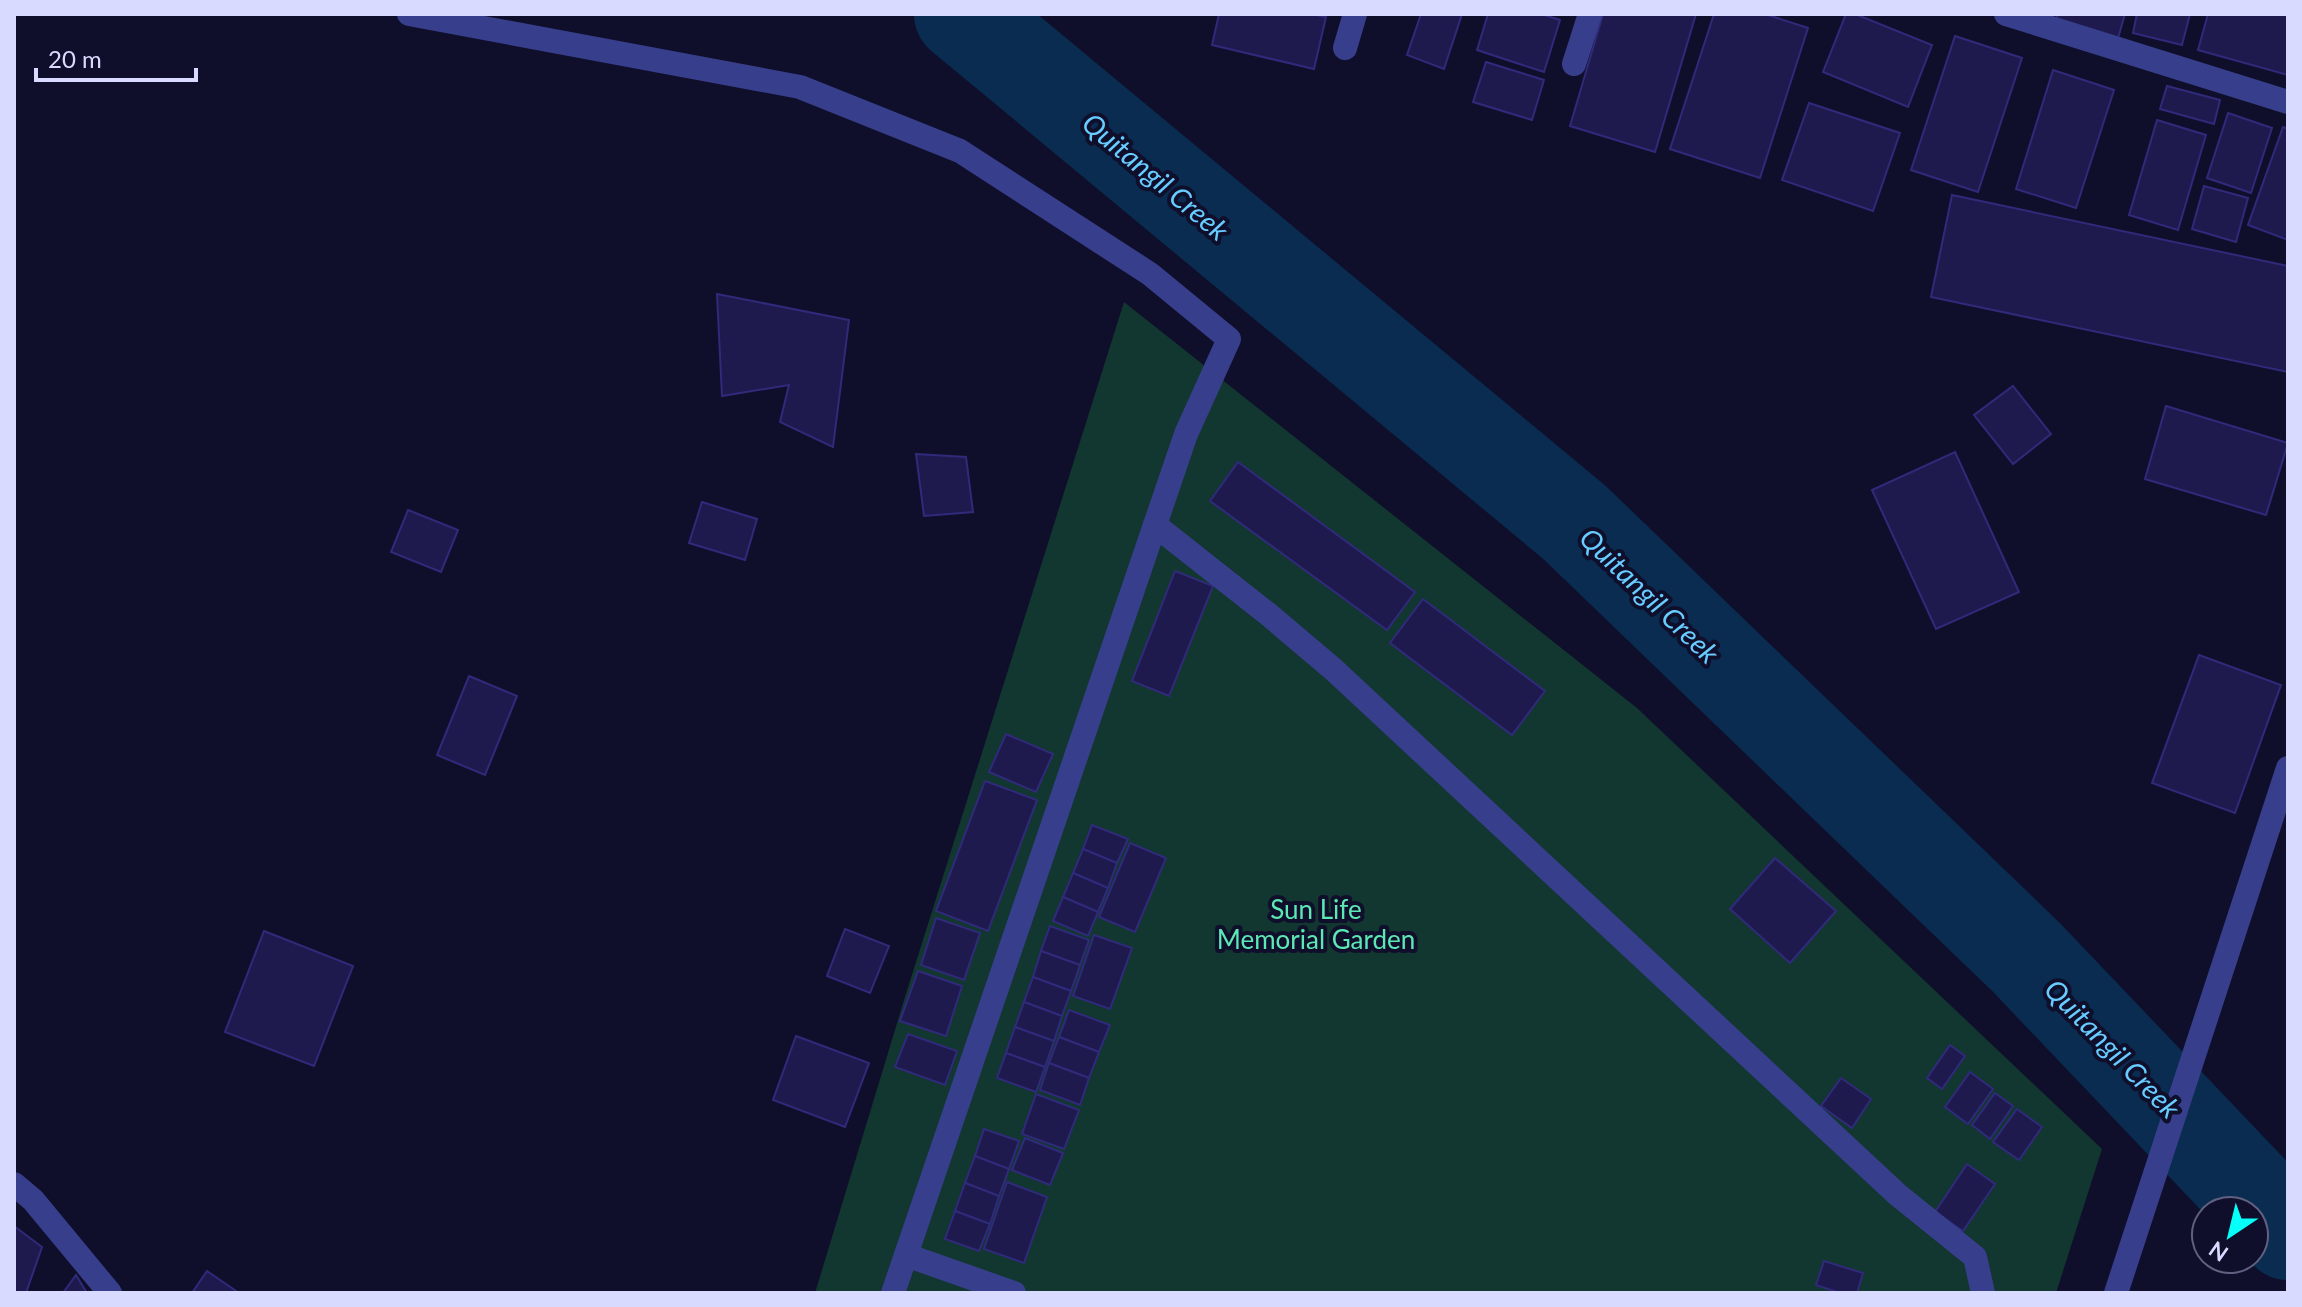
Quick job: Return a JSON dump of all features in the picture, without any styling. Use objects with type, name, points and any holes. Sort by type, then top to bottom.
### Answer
[{"type":"street","points":[[409,14],[800,87],[960,151],[1150,274],[1229,339],[1186,434],[893,1293]]},
{"type":"street","points":[[1345,48],[1355,14]]},
{"type":"street","points":[[1574,64],[1590,14]]},
{"type":"street","points":[[2006,14],[2288,102]]},
{"type":"street","points":[[1155,525],[1333,669],[1898,1195],[1975,1257],[1983,1293]]},
{"type":"street","points":[[2116,1293],[2288,768]]},
{"type":"street","points":[[14,1184],[33,1200],[110,1293]]},
{"type":"street","points":[[906,1255],[1014,1293]]},
{"type":"green space","name":"Sun Life Memorial Garden","points":[[1124,302],[1637,708],[2102,1149],[2056,1293],[815,1293]]},
{"type":"building","points":[[1219,14],[1311,14],[1326,17],[1314,69],[1212,45]]},
{"type":"building","points":[[1421,14],[1462,14],[1444,69],[1407,55]]},
{"type":"building","points":[[1488,14],[1541,14],[1560,20],[1544,72],[1477,50]]},
{"type":"building","points":[[1603,14],[1696,14],[1655,152],[1570,126]]},
{"type":"building","points":[[1714,14],[1765,14],[1808,28],[1760,178],[1670,149]]},
{"type":"building","points":[[1846,14],[1855,14],[1932,45],[1908,107],[1823,72]]},
{"type":"building","points":[[2058,14],[2125,14],[2118,38],[2056,19]]},
{"type":"building","points":[[2137,14],[2190,14],[2182,45],[2133,33]]},
{"type":"building","points":[[2208,14],[2288,14],[2288,75],[2198,50]]},
{"type":"building","points":[[1955,36],[2022,58],[1978,192],[1911,170]]},
{"type":"building","points":[[1486,62],[1544,80],[1532,120],[1473,102]]},
{"type":"building","points":[[2053,70],[2114,90],[2076,208],[2016,189]]},
{"type":"building","points":[[2167,86],[2220,100],[2214,124],[2160,109]]},
{"type":"building","points":[[1809,103],[1900,133],[1873,211],[1782,180]]},
{"type":"building","points":[[2228,113],[2272,128],[2251,193],[2207,178]]},
{"type":"building","points":[[2157,120],[2206,135],[2178,230],[2129,215]]},
{"type":"building","points":[[2283,127],[2288,129],[2288,240],[2248,225]]},
{"type":"building","points":[[2204,186],[2248,198],[2236,242],[2192,229]]},
{"type":"building","points":[[1952,195],[2288,266],[2288,372],[1931,297]]},
{"type":"building","points":[[717,294],[849,320],[833,447],[780,422],[789,385],[722,396]]},
{"type":"building","points":[[2013,386],[2051,434],[2013,464],[1974,415]]},
{"type":"building","points":[[2166,406],[2288,443],[2266,515],[2145,479]]},
{"type":"building","points":[[1955,452],[2019,592],[1936,629],[1872,490]]},
{"type":"building","points":[[916,454],[966,457],[973,512],[924,516]]},
{"type":"building","points":[[1238,462],[1415,592],[1387,630],[1210,501]]},
{"type":"building","points":[[702,502],[757,519],[745,560],[689,543]]},
{"type":"building","points":[[408,510],[458,530],[441,572],[391,552]]},
{"type":"building","points":[[1175,571],[1213,586],[1169,696],[1132,681]]},
{"type":"building","points":[[1423,599],[1545,691],[1512,735],[1390,643]]},
{"type":"building","points":[[2199,655],[2281,685],[2235,813],[2152,783]]},
{"type":"building","points":[[469,676],[517,696],[485,775],[437,755]]},
{"type":"building","points":[[1006,734],[1053,754],[1036,792],[989,772]]},
{"type":"building","points":[[985,781],[1037,800],[988,931],[936,911]]},
{"type":"building","points":[[1092,825],[1128,839],[1117,863],[1083,849]]},
{"type":"building","points":[[1130,843],[1166,858],[1135,932],[1099,917]]},
{"type":"building","points":[[1083,849],[1117,863],[1108,888],[1073,873]]},
{"type":"building","points":[[1775,858],[1836,911],[1790,963],[1730,909]]},
{"type":"building","points":[[1073,873],[1108,888],[1098,912],[1063,897]]},
{"type":"building","points":[[1063,897],[1098,912],[1088,936],[1053,921]]},
{"type":"building","points":[[936,918],[980,933],[964,980],[921,965]]},
{"type":"building","points":[[1050,926],[1089,940],[1080,965],[1041,951]]},
{"type":"building","points":[[845,929],[889,946],[870,993],[827,976]]},
{"type":"building","points":[[264,931],[353,966],[314,1066],[225,1032]]},
{"type":"building","points":[[1094,935],[1132,948],[1110,1009],[1073,996]]},
{"type":"building","points":[[1041,951],[1080,965],[1071,991],[1033,977]]},
{"type":"building","points":[[918,971],[962,986],[946,1036],[900,1021]]},
{"type":"building","points":[[1033,977],[1071,991],[1062,1016],[1024,1002]]},
{"type":"building","points":[[1024,1002],[1062,1016],[1054,1041],[1015,1027]]},
{"type":"building","points":[[1069,1010],[1110,1025],[1099,1052],[1059,1037]]},
{"type":"building","points":[[1015,1027],[1054,1041],[1045,1067],[1006,1053]]},
{"type":"building","points":[[908,1034],[957,1051],[945,1085],[895,1067]]},
{"type":"building","points":[[796,1036],[869,1063],[845,1127],[773,1100]]},
{"type":"building","points":[[1059,1037],[1099,1052],[1089,1078],[1049,1063]]},
{"type":"building","points":[[1950,1045],[1965,1056],[1942,1089],[1927,1078]]},
{"type":"building","points":[[1006,1053],[1045,1067],[1036,1092],[997,1078]]},
{"type":"building","points":[[1049,1063],[1089,1078],[1080,1105],[1040,1090]]},
{"type":"building","points":[[1970,1072],[1993,1089],[1968,1124],[1945,1107]]},
{"type":"building","points":[[1841,1078],[1871,1099],[1852,1128],[1821,1106]]},
{"type":"building","points":[[1995,1093],[2013,1106],[1990,1139],[1972,1125]]},
{"type":"building","points":[[1036,1094],[1079,1110],[1064,1149],[1022,1134]]},
{"type":"building","points":[[2017,1109],[2042,1127],[2019,1160],[1993,1142]]},
{"type":"building","points":[[984,1129],[1019,1141],[1009,1169],[975,1156]]},
{"type":"building","points":[[1025,1138],[1063,1153],[1050,1185],[1012,1170]]},
{"type":"building","points":[[975,1156],[1009,1169],[999,1196],[965,1183]]},
{"type":"building","points":[[1967,1164],[1995,1184],[1963,1231],[1935,1212]]},
{"type":"building","points":[[1007,1182],[1047,1197],[1024,1263],[984,1249]]},
{"type":"building","points":[[965,1183],[999,1196],[990,1224],[955,1211]]},
{"type":"building","points":[[955,1211],[990,1224],[979,1251],[945,1239]]},
{"type":"building","points":[[14,1226],[42,1247],[26,1293],[14,1293]]},
{"type":"building","points":[[1824,1261],[1863,1273],[1857,1293],[1840,1293],[1816,1285]]},
{"type":"building","points":[[207,1271],[239,1293],[192,1293]]},
{"type":"building","points":[[76,1275],[87,1293],[63,1293]]},
{"type":"waterway","name":"Quitangil Creek","points":[[962,14],[1574,522],[2027,958],[2288,1232]]}]
